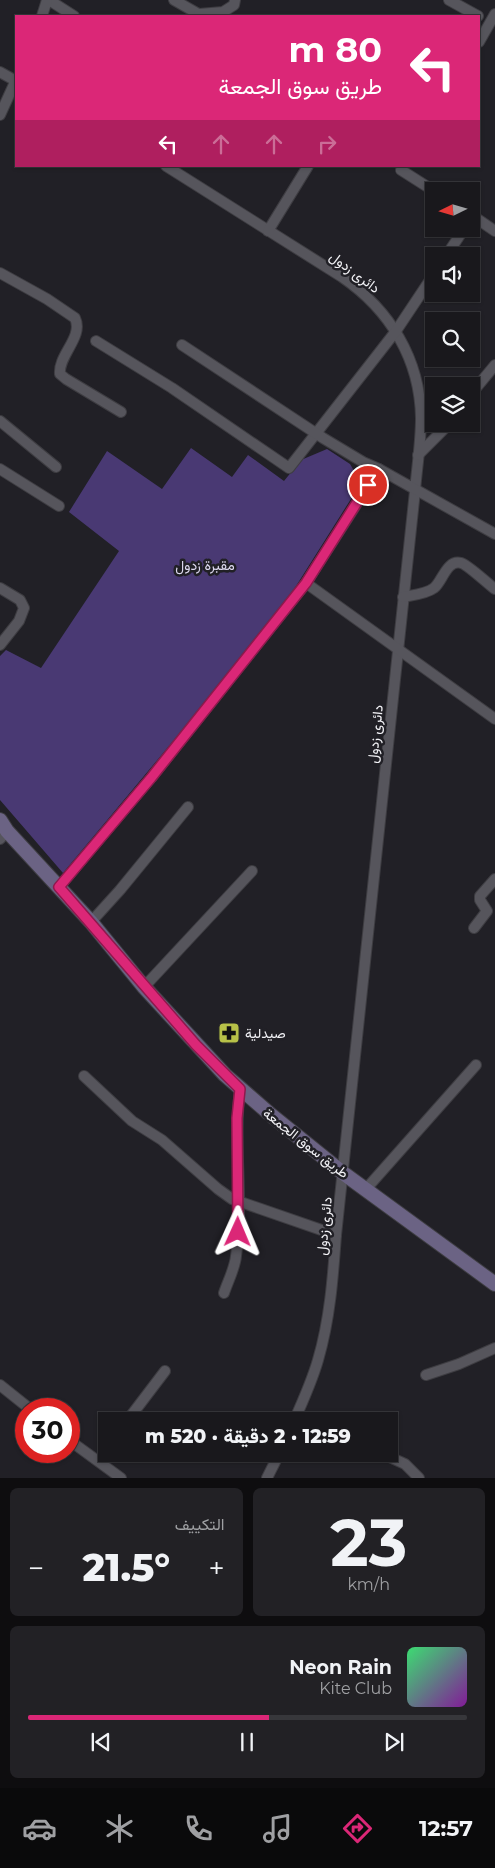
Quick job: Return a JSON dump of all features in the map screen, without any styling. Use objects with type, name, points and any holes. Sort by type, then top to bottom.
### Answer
[{"type":"street","points":[[42,15],[48,0],[72,15]]},
{"type":"street","points":[[174,0],[200,15],[223,12],[230,9],[234,5],[235,0]]},
{"type":"street","points":[[448,0],[474,15]]},
{"type":"street","points":[[480,40],[492,18]]},
{"type":"street","points":[[0,72],[15,80]]},
{"type":"street","points":[[0,115],[15,83]]},
{"type":"street","name":"دائرى زدول","points":[[168,167],[356,286],[378,306],[396,331],[411,362],[419,395],[421,419],[415,491],[336,1235],[332,1289],[325,1331],[311,1379],[298,1412]]},
{"type":"street","points":[[268,231],[307,167]]},
{"type":"street","points":[[400,167],[425,185]]},
{"type":"street","points":[[480,222],[495,231]]},
{"type":"street","points":[[0,273],[47,299],[75,318],[78,323],[77,330],[61,364],[60,374],[66,380],[121,412]]},
{"type":"street","points":[[96,341],[172,388],[289,468],[396,331],[425,288]]},
{"type":"street","points":[[182,345],[316,433],[364,462],[495,534]]},
{"type":"street","points":[[480,383],[495,365]]},
{"type":"street","points":[[0,421],[56,467]]},
{"type":"street","points":[[418,455],[441,432]]},
{"type":"street","points":[[0,468],[59,506]]},
{"type":"street","points":[[59,887],[151,778],[306,583],[378,469]]},
{"type":"street","points":[[404,597],[421,594],[433,589],[452,564],[458,562],[466,565],[495,589]]},
{"type":"street","points":[[306,583],[495,719]]},
{"type":"street","points":[[0,588],[20,600],[24,608],[18,621],[0,645]]},
{"type":"street","points":[[91,922],[120,890],[188,806]]},
{"type":"street","name":"طريق سوق الجمعة","points":[[2,830],[59,887],[211,1062],[240,1089],[344,1173],[495,1284]]},
{"type":"street","points":[[144,987],[252,871]]},
{"type":"street","points":[[474,928],[487,912],[480,900],[480,896],[495,880]]},
{"type":"street","points":[[366,1189],[476,1065]]},
{"type":"street","points":[[84,1076],[136,1125],[162,1140],[218,1189],[239,1202],[336,1235]]},
{"type":"street","points":[[224,1293],[236,1258],[239,1202],[237,1118],[240,1089]]},
{"type":"street","points":[[426,1375],[459,1364],[495,1348]]},
{"type":"street","points":[[134,1412],[165,1371]]},
{"type":"street","points":[[0,1385],[16,1398]]},
{"type":"street","points":[[80,1448],[122,1478]]},
{"type":"street","points":[[398,1461],[405,1464],[419,1478]]},
{"type":"street","points":[[267,1478],[275,1462]]},
{"type":"green space","name":"مقبرة زدول","points":[[191,448],[232,477],[248,455],[284,481],[301,460],[327,449],[350,464],[361,483],[286,602],[235,667],[63,873],[0,800],[0,656],[6,650],[41,668],[119,551],[69,512],[107,451],[162,489]]},
{"type":"place","name":"صيدلية","points":[[229,1033]]},
{"type":"route","points":[[238,1232],[237,1118],[240,1089],[211,1062],[59,887],[151,778],[306,583],[368,485]]}]
